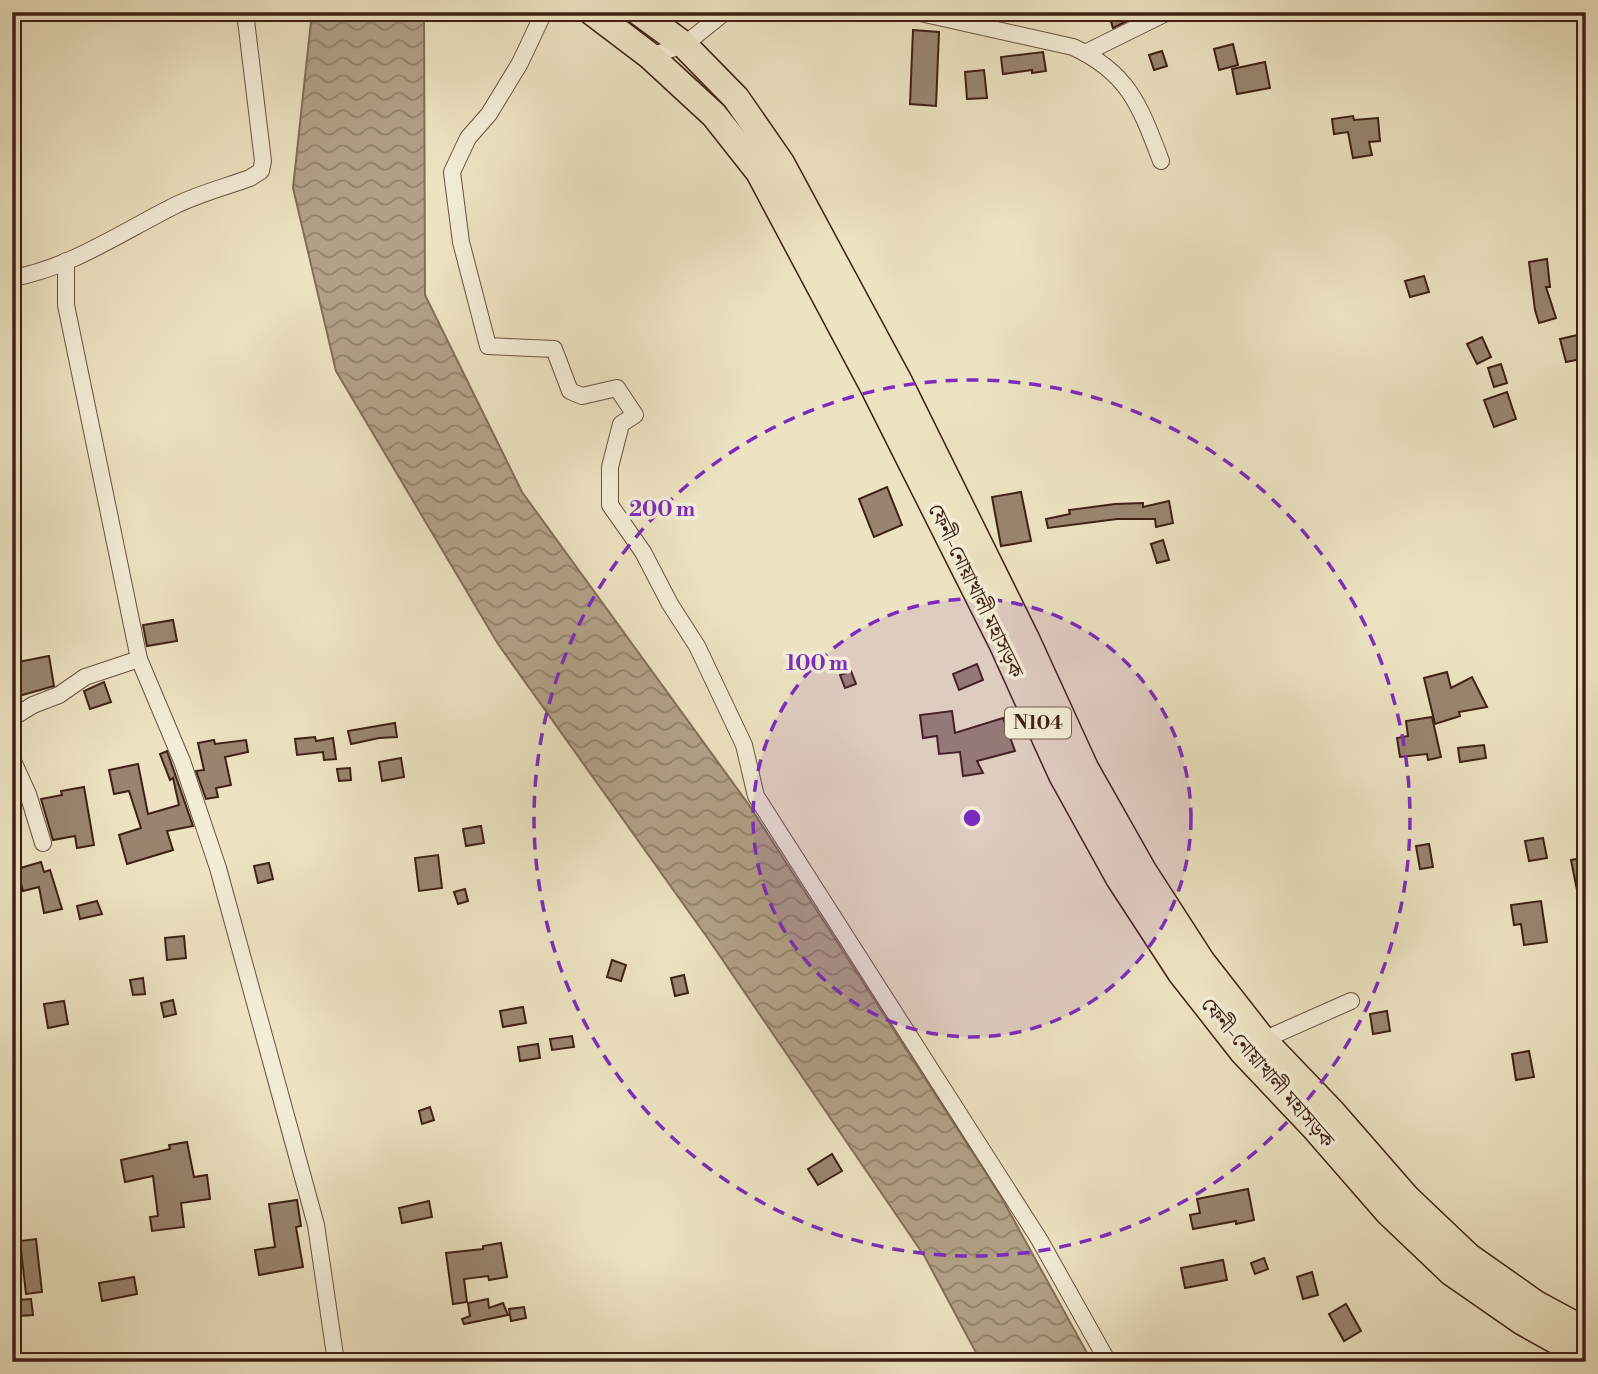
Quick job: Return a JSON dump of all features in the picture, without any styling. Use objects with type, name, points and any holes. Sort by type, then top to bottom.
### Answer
[{"type":"highway","name":"ফেনী-নোয়াখালী মহাসড়ক","points":[[592,12],[650,57],[714,115],[759,172],[881,402],[1003,645],[1062,775],[1119,878],[1181,973],[1235,1042],[1388,1212],[1451,1272],[1523,1322],[1586,1357]]},
{"type":"highway","name":"ফেনী-নোয়াখালী মহাসড়ক","points":[[639,12],[684,45],[736,98],[781,163],[899,382],[1026,639],[1086,768],[1142,869],[1202,962],[1263,1040],[1332,1112],[1407,1198],[1468,1256],[1536,1304],[1586,1331]]},
{"type":"street","points":[[12,278],[29,276],[66,261],[178,204],[261,171],[263,161],[245,12]]},
{"type":"street","points":[[544,12],[520,63],[489,114],[468,138],[452,172],[461,243],[488,346],[554,349],[570,391],[582,396],[617,388],[635,415],[621,424],[610,467],[610,505],[643,552],[670,604],[697,646],[744,745],[756,796],[1039,1239],[1108,1362]]},
{"type":"street","points":[[650,57],[684,45],[725,12]]},
{"type":"street","points":[[916,12],[1073,47],[1085,52],[1104,64],[1126,85],[1147,123],[1161,161]]},
{"type":"street","points":[[1085,52],[1168,12]]},
{"type":"street","points":[[66,261],[66,305],[139,659],[182,761],[218,868],[316,1225],[336,1362]]},
{"type":"street","points":[[12,718],[33,705],[59,695],[85,677],[139,659]]},
{"type":"street","points":[[12,759],[28,794],[43,843]]},
{"type":"street","points":[[1235,1042],[1263,1040],[1351,1001]]},
{"type":"water","points":[[312,12],[424,12],[425,295],[522,492],[749,805],[1000,1195],[1092,1362],[981,1362],[925,1257],[709,940],[498,644],[336,371],[293,188]]},
{"type":"building","points":[[1108,12],[1134,12],[1135,17],[1113,28]]},
{"type":"building","points":[[913,30],[939,32],[936,106],[910,104]]},
{"type":"building","points":[[1233,44],[1238,65],[1219,70],[1214,49]]},
{"type":"building","points":[[1162,51],[1167,66],[1154,70],[1149,55]]},
{"type":"building","points":[[1043,52],[1046,71],[1003,74],[1001,57]]},
{"type":"building","points":[[1265,62],[1270,88],[1237,94],[1232,69]]},
{"type":"building","points":[[984,70],[987,98],[967,99],[965,72]]},
{"type":"building","points":[[1353,116],[1354,120],[1378,118],[1380,141],[1369,142],[1372,155],[1353,158],[1348,132],[1334,134],[1332,119]]},
{"type":"building","points":[[1547,259],[1550,287],[1546,287],[1556,318],[1539,323],[1529,262]]},
{"type":"building","points":[[1424,276],[1429,292],[1410,297],[1405,281]]},
{"type":"building","points":[[1586,333],[1586,358],[1566,362],[1560,339]]},
{"type":"building","points":[[1482,337],[1491,357],[1477,364],[1467,344]]},
{"type":"building","points":[[1501,364],[1507,383],[1494,387],[1488,368]]},
{"type":"building","points":[[1507,392],[1516,419],[1494,427],[1484,400]]},
{"type":"building","points":[[887,487],[902,525],[874,537],[859,499]]},
{"type":"building","points":[[1021,492],[1031,541],[1001,546],[992,497]]},
{"type":"building","points":[[1169,501],[1173,523],[1156,527],[1155,519],[1117,519],[1048,528],[1046,519],[1070,514],[1069,510],[1115,504],[1143,503],[1143,507]]},
{"type":"building","points":[[1163,540],[1169,560],[1157,563],[1151,544]]},
{"type":"building","points":[[173,620],[177,641],[147,646],[143,625]]},
{"type":"building","points":[[49,656],[54,686],[19,696],[13,663]]},
{"type":"building","points":[[977,664],[983,680],[959,690],[953,674]]},
{"type":"building","points":[[851,671],[856,684],[845,688],[840,675]]},
{"type":"building","points":[[1447,672],[1451,688],[1472,677],[1487,707],[1459,712],[1460,716],[1435,724],[1424,678]]},
{"type":"building","points":[[104,682],[111,702],[90,709],[84,691]]},
{"type":"building","points":[[952,711],[955,733],[1003,718],[1015,751],[977,761],[983,773],[963,776],[960,752],[939,754],[937,736],[923,738],[920,715]]},
{"type":"building","points":[[1432,717],[1441,757],[1428,760],[1427,754],[1400,757],[1397,738],[1408,736],[1406,721]]},
{"type":"building","points":[[395,723],[397,737],[351,744],[348,731]]},
{"type":"building","points":[[315,737],[316,741],[333,738],[336,759],[324,760],[323,752],[297,755],[295,739]]},
{"type":"building","points":[[214,740],[215,744],[246,740],[248,752],[225,757],[231,785],[216,788],[218,797],[206,799],[196,771],[204,770],[198,743]]},
{"type":"building","points":[[1484,745],[1486,758],[1460,762],[1458,748]]},
{"type":"building","points":[[167,751],[193,826],[167,831],[173,850],[127,864],[119,835],[141,828],[129,791],[114,794],[109,770],[138,764],[148,814],[179,805],[173,778],[170,780],[160,754]]},
{"type":"building","points":[[401,758],[404,777],[382,781],[379,762]]},
{"type":"building","points":[[350,768],[351,780],[339,781],[337,769]]},
{"type":"building","points":[[84,787],[94,845],[77,848],[75,836],[53,840],[41,799],[62,795],[61,791]]},
{"type":"building","points":[[481,826],[484,843],[466,846],[463,829]]},
{"type":"building","points":[[1543,838],[1547,858],[1529,861],[1525,841]]},
{"type":"building","points":[[1429,844],[1433,867],[1420,869],[1416,846]]},
{"type":"building","points":[[438,855],[442,888],[419,891],[415,858]]},
{"type":"building","points":[[1586,857],[1586,904],[1580,905],[1571,860]]},
{"type":"building","points":[[41,862],[44,872],[50,870],[62,909],[44,913],[39,887],[23,891],[17,869]]},
{"type":"building","points":[[269,863],[273,879],[258,883],[254,866]]},
{"type":"building","points":[[465,889],[468,901],[458,904],[454,892]]},
{"type":"building","points":[[97,901],[102,914],[80,919],[77,906]]},
{"type":"building","points":[[1541,901],[1547,942],[1524,945],[1521,924],[1514,925],[1511,905]]},
{"type":"building","points":[[184,936],[186,958],[167,960],[165,938]]},
{"type":"building","points":[[612,960],[626,965],[621,981],[607,977]]},
{"type":"building","points":[[684,975],[688,993],[675,996],[671,978]]},
{"type":"building","points":[[143,978],[145,994],[133,995],[130,980]]},
{"type":"building","points":[[173,1000],[176,1014],[164,1017],[161,1003]]},
{"type":"building","points":[[64,1001],[68,1024],[48,1028],[44,1004]]},
{"type":"building","points":[[523,1007],[526,1023],[503,1027],[500,1011]]},
{"type":"building","points":[[1387,1011],[1390,1031],[1373,1034],[1370,1014]]},
{"type":"building","points":[[572,1036],[574,1047],[552,1050],[550,1039]]},
{"type":"building","points":[[538,1044],[540,1058],[520,1061],[518,1047]]},
{"type":"building","points":[[1529,1051],[1534,1077],[1516,1080],[1512,1054]]},
{"type":"building","points":[[430,1107],[434,1120],[422,1124],[419,1111]]},
{"type":"building","points":[[187,1142],[194,1177],[207,1175],[210,1199],[181,1203],[184,1227],[152,1231],[150,1217],[158,1216],[153,1176],[125,1182],[121,1160],[170,1149],[169,1145]]},
{"type":"building","points":[[832,1154],[842,1171],[818,1185],[808,1169]]},
{"type":"building","points":[[1248,1189],[1254,1220],[1193,1229],[1190,1215],[1200,1213],[1197,1199]]},
{"type":"building","points":[[297,1200],[301,1226],[296,1227],[303,1267],[259,1275],[255,1250],[275,1247],[269,1204]]},
{"type":"building","points":[[429,1201],[432,1217],[402,1223],[399,1208]]},
{"type":"building","points":[[36,1239],[42,1292],[26,1294],[20,1241]]},
{"type":"building","points":[[501,1243],[507,1277],[489,1280],[488,1276],[464,1279],[467,1302],[453,1304],[446,1253],[483,1249],[483,1246]]},
{"type":"building","points":[[1264,1258],[1268,1269],[1255,1274],[1251,1263]]},
{"type":"building","points":[[1223,1260],[1227,1280],[1185,1288],[1181,1268]]},
{"type":"building","points":[[1312,1272],[1318,1295],[1303,1299],[1297,1277]]},
{"type":"building","points":[[134,1277],[137,1294],[102,1301],[99,1283]]},
{"type":"building","points":[[31,1299],[33,1315],[19,1316],[18,1300]]},
{"type":"building","points":[[488,1299],[489,1308],[503,1303],[508,1315],[464,1324],[462,1319],[470,1316],[468,1303]]},
{"type":"building","points":[[1346,1304],[1361,1331],[1344,1341],[1329,1314]]},
{"type":"building","points":[[524,1307],[526,1318],[511,1321],[509,1309]]}]
